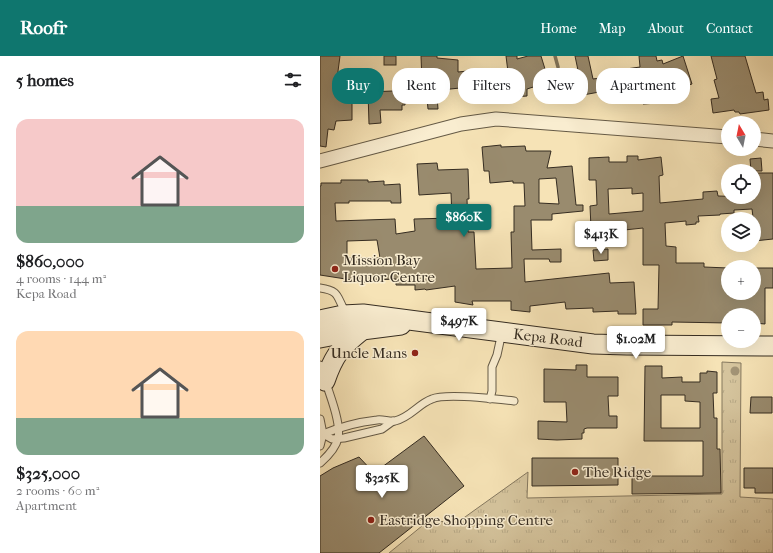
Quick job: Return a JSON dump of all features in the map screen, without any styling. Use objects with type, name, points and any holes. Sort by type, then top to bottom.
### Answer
[{"type":"main road","points":[[320,306],[345,315]]},
{"type":"main road","name":"Kepa Road","points":[[320,320],[345,315],[375,314],[420,322],[593,344],[773,346]]},
{"type":"main road","name":"Kepa Road","points":[[320,338],[362,330],[420,322]]},
{"type":"main road","points":[[322,373],[349,340],[362,330]]},
{"type":"street","points":[[320,161],[461,124],[496,119],[721,136]]},
{"type":"street","points":[[761,140],[773,141]]},
{"type":"lane","points":[[320,288],[330,289],[338,295],[345,315]]},
{"type":"lane","points":[[490,398],[492,391],[492,367],[497,355],[502,332]]},
{"type":"lane","points":[[320,463],[332,451],[338,439],[339,428],[322,373]]},
{"type":"lane","points":[[324,434],[339,428],[378,420],[393,421],[402,419],[424,402],[436,397],[490,398],[514,401]]},
{"type":"lane","points":[[320,419],[324,434],[320,446]]},
{"type":"lane","points":[[324,434],[338,439],[382,429],[393,421]]},
{"type":"green space","points":[[722,362],[741,363],[740,497],[773,499],[773,553],[389,553],[428,521],[458,522],[528,472],[527,498],[722,494]]},
{"type":"building","points":[[320,56],[340,56],[338,68],[332,68],[332,104],[352,104],[352,120],[336,121],[334,130],[328,129],[326,147],[320,146]]},
{"type":"building","points":[[384,56],[396,56],[396,65],[384,65]]},
{"type":"building","points":[[421,56],[437,56],[437,58],[458,60],[458,88],[450,89],[450,68],[421,68]]},
{"type":"building","points":[[506,56],[517,56],[517,59],[528,56],[541,56],[545,68],[533,68],[533,87],[527,89],[527,96],[525,96],[525,68],[508,68]]},
{"type":"building","points":[[575,56],[588,56],[593,79],[596,79],[596,93],[588,94],[588,68],[578,68]]},
{"type":"building","points":[[639,56],[656,56],[657,61],[662,60],[663,64],[683,56],[687,68],[633,68],[640,67]]},
{"type":"building","points":[[711,56],[745,56],[756,93],[763,92],[764,100],[768,99],[769,110],[740,114],[734,110],[713,113],[711,99],[719,98],[714,80],[717,79]]},
{"type":"building","points":[[384,91],[392,91],[392,104],[405,105],[402,105],[402,110],[380,110],[381,123],[369,124],[368,104],[384,104]]},
{"type":"building","points":[[428,104],[438,104],[438,109],[428,109]]},
{"type":"building","points":[[501,145],[501,147],[525,146],[526,151],[551,151],[547,168],[572,166],[576,205],[583,205],[583,211],[552,214],[552,220],[531,220],[532,250],[561,249],[561,262],[550,262],[549,259],[524,259],[525,282],[609,273],[610,283],[634,282],[636,314],[618,314],[618,311],[593,312],[593,308],[566,309],[565,302],[530,306],[530,312],[511,310],[511,301],[472,301],[473,305],[455,302],[455,286],[415,290],[415,285],[396,285],[396,279],[371,280],[371,282],[352,282],[352,280],[320,275],[321,183],[341,183],[341,180],[368,180],[368,182],[384,181],[384,185],[400,184],[401,203],[391,203],[391,201],[349,201],[349,203],[335,203],[336,221],[395,219],[396,234],[415,231],[414,219],[452,218],[451,193],[419,195],[417,164],[437,163],[438,170],[468,169],[468,232],[474,232],[476,269],[512,268],[511,232],[514,232],[514,206],[525,206],[524,183],[513,183],[513,181],[490,183],[489,171],[484,171],[482,147]],"holes":[[[556,178],[559,204],[539,203],[539,179]],[[377,240],[380,258],[347,258],[347,241]]]},
{"type":"building","points":[[627,156],[638,156],[638,160],[661,157],[663,175],[659,176],[660,203],[703,199],[703,192],[717,191],[718,196],[721,196],[721,204],[761,204],[761,173],[773,173],[773,239],[761,240],[761,212],[752,212],[752,209],[734,210],[734,212],[721,212],[720,215],[698,216],[699,222],[696,222],[696,224],[686,225],[686,221],[665,223],[666,246],[676,247],[676,263],[704,263],[704,267],[721,268],[721,300],[761,300],[761,268],[773,268],[773,288],[765,288],[765,324],[761,324],[761,308],[721,308],[721,323],[672,322],[672,325],[643,325],[643,309],[658,309],[659,265],[643,265],[643,228],[615,231],[615,227],[591,228],[590,206],[597,205],[596,180],[589,180],[589,158],[609,157],[609,162],[627,162]],"holes":[[[632,188],[632,194],[643,193],[643,211],[609,214],[608,189]]]},
{"type":"building","points":[[761,158],[762,171],[761,164],[750,164],[750,159]]},
{"type":"building","points":[[608,249],[608,260],[594,261],[593,250]]},
{"type":"building","points":[[576,365],[587,365],[587,377],[618,377],[618,396],[608,396],[609,416],[617,416],[617,428],[587,428],[584,429],[584,433],[582,433],[582,439],[538,439],[538,421],[567,422],[566,402],[544,402],[544,369],[576,370]]},
{"type":"building","points":[[645,366],[662,366],[662,378],[682,377],[682,382],[700,382],[700,373],[707,373],[707,371],[717,372],[717,393],[713,393],[714,418],[717,418],[717,449],[720,449],[721,493],[632,494],[632,476],[703,476],[703,441],[644,441]],"holes":[[[661,395],[685,395],[685,401],[700,402],[700,428],[661,428]]]},
{"type":"building","points":[[751,397],[772,397],[772,413],[750,413]]},
{"type":"building","name":"Eastridge Shopping Centre","points":[[424,436],[464,486],[379,553],[320,553],[320,476],[333,468],[359,457],[374,473]]},
{"type":"building","name":"The Ridge","points":[[532,458],[618,458],[618,485],[532,486]]},
{"type":"building","points":[[744,468],[773,468],[773,493],[755,493],[755,488],[744,488]]},
{"type":"waterway","points":[[555,56],[558,67]]},
{"type":"place","name":"Mission Bay Liquor Centre","points":[[335,269]]},
{"type":"place","name":"Uncle Mans","points":[[415,353]]},
{"type":"place","name":"The Ridge","points":[[575,472]]},
{"type":"place","name":"Eastridge Shopping Centre","points":[[371,520]]}]
